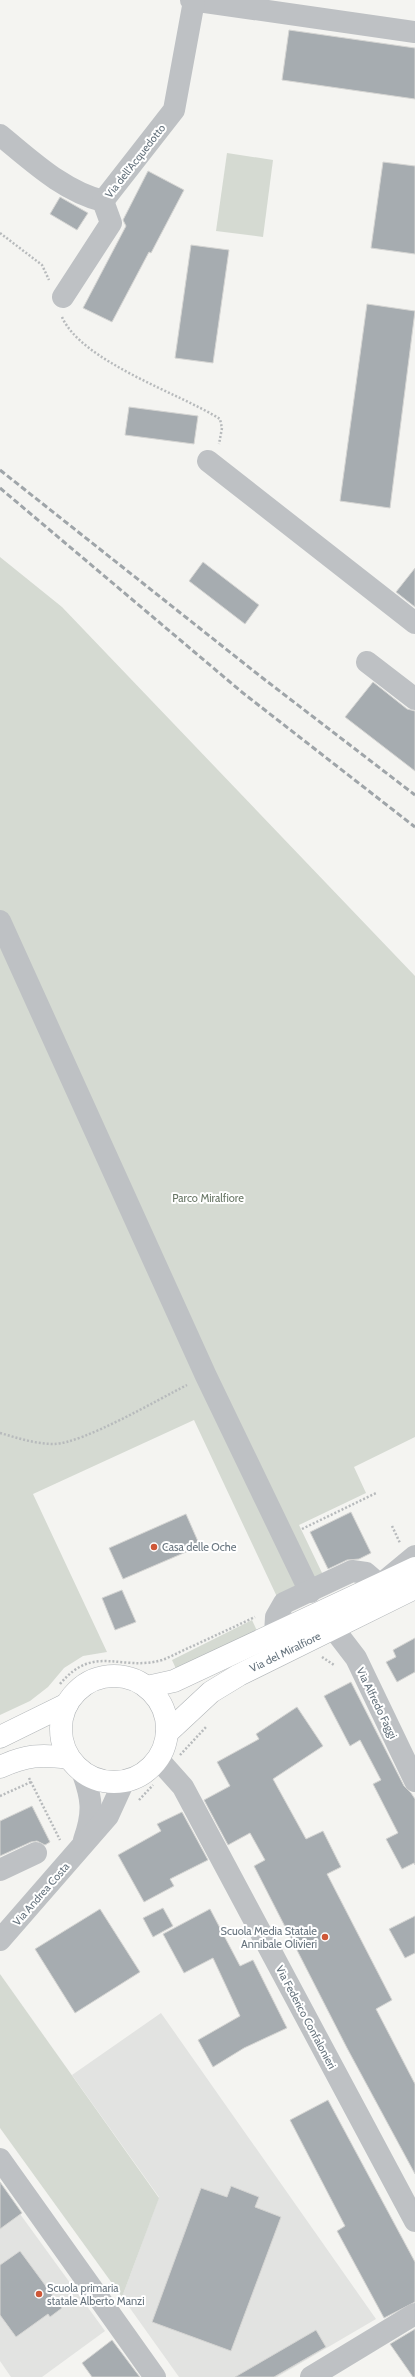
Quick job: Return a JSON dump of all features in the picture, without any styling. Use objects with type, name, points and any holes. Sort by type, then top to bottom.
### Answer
[{"type":"main road","name":"Via del Miralfiore","points":[[167,1733],[211,1692],[239,1675],[333,1628],[384,1593],[415,1568]]},
{"type":"main road","name":"Via del Miralfiore","points":[[147,1687],[174,1681],[276,1634],[384,1593],[415,1588]]},
{"type":"main road","points":[[0,1737],[62,1695],[76,1692],[88,1682],[103,1677],[118,1676],[134,1679],[147,1687],[159,1700],[165,1716],[167,1733],[164,1747],[168,1760],[124,1781],[109,1781],[95,1778],[76,1764],[63,1745],[61,1732],[62,1695]]},
{"type":"main road","points":[[0,1767],[20,1758],[42,1754],[76,1764]]},
{"type":"street","name":"Via dell'Acquedotto","points":[[0,135],[59,182],[84,196],[103,201],[174,110],[192,1],[415,32]]},
{"type":"street","points":[[58,298],[111,223],[103,201]]},
{"type":"street","points":[[208,461],[415,622]]},
{"type":"street","points":[[367,662],[415,699]]},
{"type":"street","points":[[0,921],[206,1376],[310,1592]]},
{"type":"street","name":"Via del Miralfiore","points":[[276,1634],[276,1617],[284,1604],[352,1571],[366,1573],[384,1593],[408,1551]]},
{"type":"street","points":[[384,1593],[415,1595]]},
{"type":"street","name":"Via Alfredo Faggi","points":[[333,1628],[356,1658],[415,1781]]},
{"type":"street","name":"Via Federico Confalonieri","points":[[168,1760],[414,2218]]},
{"type":"street","name":"Via Andrea Costa","points":[[71,1852],[91,1812],[91,1795],[76,1764]]},
{"type":"street","name":"Via Andrea Costa","points":[[0,1940],[71,1852],[108,1816],[124,1781]]},
{"type":"street","points":[[0,1870],[36,1853]]},
{"type":"street","points":[[0,2160],[155,2377]]},
{"type":"street","points":[[311,2377],[415,2314]]},
{"type":"path","points":[[0,233],[42,265],[58,298],[64,323],[77,338],[107,360],[151,385],[200,407],[220,419],[222,428]]},
{"type":"path","points":[[0,1432],[31,1442],[54,1444],[77,1440],[206,1376]]},
{"type":"path","points":[[284,1537],[376,1493]]},
{"type":"path","points":[[392,1526],[408,1551]]},
{"type":"path","points":[[62,1695],[68,1674],[86,1663],[107,1660],[147,1664],[164,1659],[256,1616]]},
{"type":"path","points":[[315,1660],[322,1657],[338,1667]]},
{"type":"path","points":[[168,1760],[210,1724]]},
{"type":"path","points":[[0,1796],[31,1782],[71,1852]]},
{"type":"shaded area","points":[[161,2013],[376,2319],[277,2377],[179,2377],[122,2297],[159,2197],[72,2075]]},
{"type":"shaded area","name":"Scuola primaria statale Alberto Manzi","points":[[20,2214],[105,2331],[42,2377],[11,2377],[0,2361],[0,2228]]},
{"type":"green space","points":[[227,153],[273,160],[263,237],[216,231]]},
{"type":"green space","name":"Parco Miralfiore","points":[[0,557],[62,607],[415,976],[415,1437],[354,1467],[366,1493],[299,1525],[324,1577],[278,1599],[194,1420],[33,1494],[107,1652],[83,1656],[64,1668],[48,1687],[30,1701],[0,1715]]},
{"type":"green space","points":[[252,1620],[258,1633],[178,1673],[172,1660]]},
{"type":"green space","points":[[0,1974],[159,2198],[122,2297],[0,2128]]},
{"type":"building","points":[[289,30],[415,48],[415,99],[282,80]]},
{"type":"building","points":[[383,162],[415,166],[415,254],[371,248]]},
{"type":"building","points":[[148,171],[184,190],[112,322],[83,308],[126,226],[123,220]]},
{"type":"building","points":[[60,197],[88,213],[77,230],[50,214]]},
{"type":"building","points":[[191,245],[229,250],[213,363],[175,358]]},
{"type":"building","points":[[367,304],[415,311],[390,508],[340,501]]},
{"type":"building","points":[[129,407],[198,416],[194,444],[125,435]]},
{"type":"building","points":[[203,562],[259,605],[245,624],[189,581]]},
{"type":"building","points":[[415,568],[415,607],[396,592]]},
{"type":"building","points":[[373,682],[407,709],[415,711],[415,771],[345,717]]},
{"type":"building","points":[[351,1512],[371,1553],[359,1559],[347,1560],[328,1569],[310,1532]]},
{"type":"building","name":"Casa delle Oche","points":[[186,1514],[200,1546],[123,1579],[109,1548]]},
{"type":"building","points":[[122,1590],[136,1622],[115,1630],[102,1598]]},
{"type":"building","points":[[415,1638],[415,1672],[397,1682],[386,1662],[396,1657],[393,1650]]},
{"type":"building","points":[[351,1682],[404,1786],[415,1799],[415,1865],[414,1863],[402,1869],[386,1839],[398,1833],[373,1784],[381,1780],[360,1740],[350,1746],[324,1696]]},
{"type":"building","points":[[297,1707],[323,1746],[273,1779],[306,1839],[323,1831],[341,1867],[327,1874],[392,2000],[376,2009],[415,2084],[415,2174],[347,2048],[254,1866],[265,1860],[250,1833],[228,1845],[204,1800],[230,1786],[217,1762],[259,1739],[256,1734]]},
{"type":"building","points":[[32,1806],[50,1842],[45,1845],[37,1841],[31,1842],[0,1856],[0,1821]]},
{"type":"building","points":[[182,1812],[208,1860],[170,1879],[174,1886],[144,1902],[118,1855],[161,1831],[157,1824]]},
{"type":"building","points":[[163,1908],[173,1926],[153,1937],[143,1918]]},
{"type":"building","points":[[100,1909],[140,1972],[75,2013],[35,1949]]},
{"type":"building","points":[[210,1909],[240,1966],[253,1960],[287,2028],[244,2048],[213,2067],[198,2040],[240,2016],[213,1958],[184,1973],[163,1934]]},
{"type":"building","points":[[415,1916],[415,1953],[405,1958],[389,1929]]},
{"type":"building","points":[[328,2100],[415,2262],[415,2302],[384,2318],[337,2231],[345,2226],[290,2120]]},
{"type":"building","points":[[0,2182],[22,2213],[0,2229]]},
{"type":"building","points":[[231,2186],[259,2197],[255,2207],[281,2217],[231,2351],[152,2322],[201,2188],[227,2197]]},
{"type":"building","points":[[20,2251],[62,2308],[50,2317],[48,2314],[16,2337],[0,2315],[0,2265]]},
{"type":"building","points":[[415,2329],[415,2377],[413,2377],[390,2344]]},
{"type":"building","points":[[316,2330],[326,2347],[274,2377],[235,2377]]},
{"type":"building","points":[[112,2340],[140,2377],[92,2377],[82,2363]]},
{"type":"railway","points":[[0,470],[260,676],[415,795]]},
{"type":"railway","points":[[0,488],[243,693],[415,827]]},
{"type":"place","name":"Casa delle Oche","points":[[154,1547]]},
{"type":"place","name":"Scuola Media Statale Annibale Olivieri","points":[[325,1937]]},
{"type":"place","name":"Scuola primaria statale Alberto Manzi","points":[[39,2294]]}]
